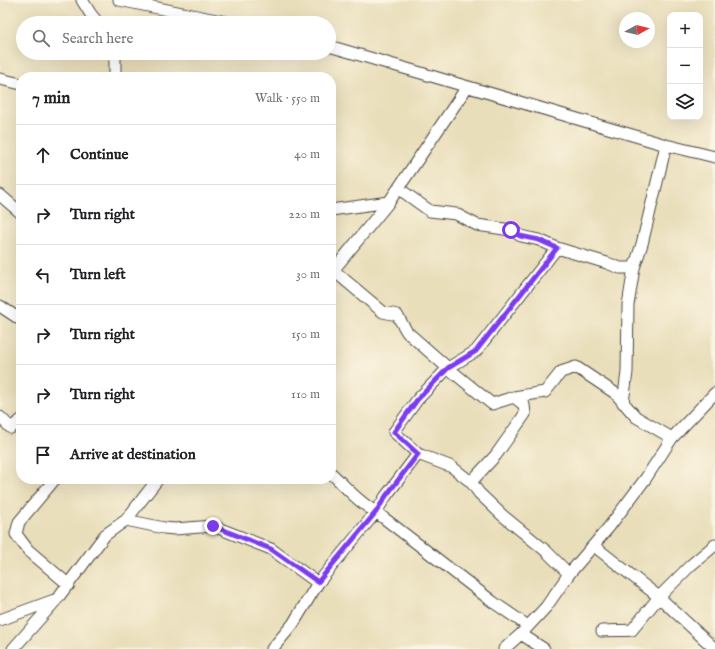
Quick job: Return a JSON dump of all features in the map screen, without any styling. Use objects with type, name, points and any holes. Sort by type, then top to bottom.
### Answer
[{"type":"street","points":[[82,0],[92,16]]},
{"type":"street","points":[[119,0],[141,2],[201,16]]},
{"type":"street","points":[[336,48],[666,145],[715,157]]},
{"type":"street","points":[[115,60],[115,72]]},
{"type":"street","points":[[0,79],[16,83]]},
{"type":"street","points":[[336,267],[388,202],[467,87]]},
{"type":"street","points":[[623,403],[627,372],[628,305],[634,268],[642,244],[666,145]]},
{"type":"street","points":[[398,188],[430,211],[456,214],[477,225],[511,230],[520,236],[539,240],[557,248],[607,262],[620,268],[634,268]]},
{"type":"street","points":[[0,195],[16,209]]},
{"type":"street","points":[[336,209],[388,202]]},
{"type":"street","points":[[557,248],[476,351],[448,368],[417,400],[394,432],[418,454],[452,467],[470,482],[502,515],[546,551],[569,574]]},
{"type":"street","points":[[336,275],[383,312],[397,315],[407,332],[492,404],[514,397],[545,392],[561,372],[576,367],[615,393],[636,417],[672,438]]},
{"type":"street","points":[[0,306],[16,317]]},
{"type":"street","points":[[504,649],[525,630],[546,607],[569,574],[594,546],[646,478],[672,438],[715,393]]},
{"type":"street","points":[[470,482],[496,455],[525,414],[524,405],[514,397]]},
{"type":"street","points":[[0,417],[11,428],[16,424]]},
{"type":"street","points":[[272,649],[293,624],[318,582],[376,512],[386,496],[418,454]]},
{"type":"street","points":[[336,478],[364,506],[376,512],[493,602],[544,649]]},
{"type":"street","points":[[51,484],[19,522],[16,534],[28,550],[69,585]]},
{"type":"street","points":[[13,649],[69,585],[105,535],[126,520],[154,484]]},
{"type":"street","points":[[126,520],[175,529],[213,526],[271,549],[318,582]]},
{"type":"street","points":[[602,631],[632,630],[658,597],[691,564],[715,545]]},
{"type":"street","points":[[594,546],[658,597],[715,649]]},
{"type":"street","points":[[0,620],[57,599]]},
{"type":"route","points":[[213,526],[271,549],[318,582],[376,512],[386,496],[418,454],[394,432],[417,400],[448,368],[476,351],[557,248],[539,240],[520,236],[511,230]]}]
